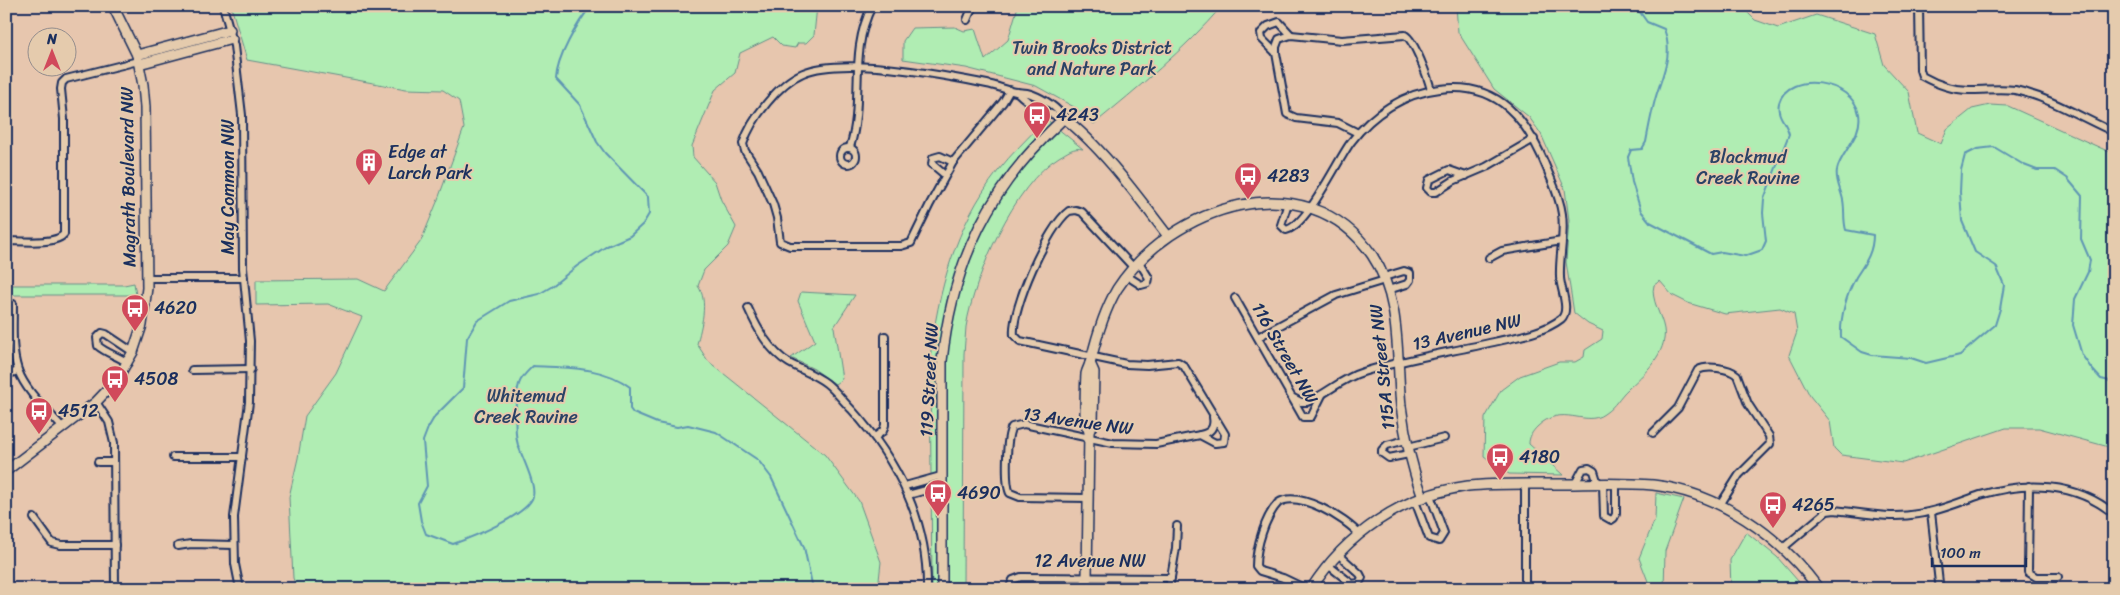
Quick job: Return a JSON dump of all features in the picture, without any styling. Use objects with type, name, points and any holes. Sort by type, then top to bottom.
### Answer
[{"type":"street","name":"Magrath Boulevard NW","points":[[6,471],[96,402],[116,381],[128,363],[142,325],[147,278],[145,106],[138,60],[113,6]]},
{"type":"street","name":"May Common NW","points":[[223,6],[239,76],[242,114],[244,278],[251,369],[248,417],[235,504],[234,545],[236,571],[240,589]]},
{"type":"street","points":[[850,147],[856,106],[862,30],[872,6]]},
{"type":"street","points":[[967,20],[973,6]]},
{"type":"street","points":[[1920,6],[1920,72],[1922,76],[1953,88],[1972,90],[2005,89],[2030,94],[2114,132]]},
{"type":"street","points":[[1276,53],[1262,39],[1260,33],[1268,26],[1279,22],[1291,35]]},
{"type":"street","points":[[6,240],[52,241],[61,238],[64,234],[64,119],[62,83],[66,80],[231,35]]},
{"type":"street","points":[[1358,133],[1338,123],[1289,117],[1276,53],[1279,39],[1291,35],[1348,40],[1405,35],[1413,45],[1431,90]]},
{"type":"street","points":[[1013,91],[953,162],[914,240],[909,244],[786,246],[780,242],[773,204],[761,177],[745,151],[744,141],[767,102],[788,81],[802,73],[817,68],[834,66],[937,75],[1013,91],[1052,115],[1064,118],[1081,132],[1118,173],[1168,236]]},
{"type":"street","points":[[1288,203],[1281,225],[1286,230],[1292,228],[1310,209],[1341,157],[1358,133],[1374,117],[1392,106],[1431,90],[1448,88],[1478,92],[1496,100],[1518,115],[1534,139],[1558,198],[1563,222],[1562,241],[1502,251],[1489,258]]},
{"type":"street","name":"119 Street NW","points":[[942,589],[942,362],[954,289],[964,258],[981,222],[1001,190],[1027,156],[1064,118]]},
{"type":"street","points":[[1466,176],[1449,170],[1429,180],[1428,188],[1433,193],[1448,183],[1466,176],[1486,168],[1534,139]]},
{"type":"street","points":[[945,175],[932,164],[933,158],[940,156],[953,162]]},
{"type":"street","name":"115A Street NW","points":[[1087,578],[1089,435],[1085,423],[1086,371],[1107,310],[1136,264],[1168,236],[1192,221],[1236,205],[1266,201],[1288,203],[1310,209],[1338,222],[1352,233],[1372,255],[1384,279],[1394,310],[1398,364],[1408,447],[1422,498]]},
{"type":"street","points":[[1127,276],[1141,285],[1148,283],[1149,278],[1136,264],[1082,212],[1073,209],[1064,215],[1031,272],[1020,302],[1014,335],[1020,342],[1091,360],[1133,365],[1178,362],[1184,366],[1213,416],[1211,430],[1200,436]]},
{"type":"street","name":"13 Avenue NW","points":[[1293,398],[1301,402],[1307,402],[1360,373],[1528,333],[1558,320],[1564,315],[1565,309],[1560,275],[1562,241]]},
{"type":"street","name":"115A Street NW","points":[[1384,279],[1404,271],[1410,273],[1410,280],[1407,284],[1388,290]]},
{"type":"street","points":[[147,278],[244,278]]},
{"type":"street","points":[[1258,337],[1328,299],[1384,279]]},
{"type":"street","name":"116 Street NW","points":[[1235,298],[1293,398],[1301,416],[1309,418],[1325,392]]},
{"type":"street","points":[[12,304],[13,339],[18,371],[33,394],[63,428]]},
{"type":"street","points":[[748,308],[756,328],[775,352],[789,363],[818,377],[829,385],[875,437],[890,459],[908,495],[925,554],[928,589]]},
{"type":"street","points":[[128,363],[116,355],[101,349],[98,346],[97,338],[102,333],[106,334],[133,352]]},
{"type":"street","points":[[875,437],[883,431],[885,425],[885,336]]},
{"type":"street","points":[[1653,433],[1678,408],[1698,370],[1705,368],[1727,370],[1736,374],[1748,404],[1768,433],[1770,440],[1768,447],[1739,475],[1720,505]]},
{"type":"street","points":[[192,370],[251,369]]},
{"type":"street","points":[[6,375],[18,371]]},
{"type":"street","points":[[96,402],[106,416],[114,443],[115,589]]},
{"type":"street","name":"13 Avenue NW","points":[[1088,498],[1020,497],[1010,493],[1008,484],[1008,436],[1012,427],[1024,424],[1089,435],[1113,443],[1170,442],[1200,436],[1219,444],[1226,439],[1225,434],[1213,416]]},
{"type":"street","name":"115A Street NW","points":[[1408,447],[1444,438]]},
{"type":"street","points":[[173,457],[242,457]]},
{"type":"street","points":[[98,462],[114,462]]},
{"type":"street","points":[[1575,484],[1583,469],[1590,468],[1594,471],[1601,484],[1604,516],[1610,520],[1616,514],[1616,484]]},
{"type":"street","points":[[904,486],[941,476]]},
{"type":"street","points":[[1525,484],[1525,589]]},
{"type":"street","points":[[1311,589],[1328,565],[1359,534],[1387,514],[1422,498],[1468,486],[1616,484],[1652,485],[1682,491],[1720,505],[1754,524],[1783,548],[1819,589]]},
{"type":"street","points":[[908,495],[941,486]]},
{"type":"street","points":[[1783,548],[1827,511],[1835,510],[1893,516],[1931,512],[1995,491],[2029,486],[2074,492],[2098,502],[2114,514]]},
{"type":"street","points":[[2029,486],[2028,572],[2036,577],[2058,577]]},
{"type":"street","points":[[1422,498],[1444,533],[1439,540],[1429,538],[1422,498]]},
{"type":"street","points":[[1306,589],[1282,578],[1260,572],[1256,566],[1259,549],[1269,518],[1276,506],[1285,500],[1307,503],[1334,513],[1349,523],[1359,534]]},
{"type":"street","points":[[1931,512],[1939,583]]},
{"type":"street","points":[[34,518],[52,543],[61,545],[115,545]]},
{"type":"street","points":[[1169,589],[1176,548],[1177,526]]},
{"type":"street","points":[[178,546],[191,544],[234,545]]},
{"type":"street","points":[[1328,565],[1352,584],[1359,583],[1362,578],[1360,574],[1338,554]]},
{"type":"street","name":"12 Avenue NW","points":[[1010,585],[1016,578],[1021,577],[1171,578]]},
{"type":"street","points":[[1083,589],[1087,578]]},
{"type":"street","points":[[1087,578],[1091,589]]},
{"type":"green space","name":"Whitemud Creek Ravine","points":[[231,6],[817,6],[814,35],[806,43],[798,43],[795,48],[782,46],[773,37],[740,53],[735,73],[715,90],[692,146],[693,157],[715,182],[721,200],[736,227],[728,246],[704,270],[698,286],[704,306],[697,344],[708,361],[825,455],[859,501],[881,562],[878,589],[297,589],[293,578],[289,497],[305,416],[336,373],[362,317],[328,304],[256,305],[256,280],[358,279],[384,291],[421,241],[464,128],[459,101],[443,90],[406,89],[247,60]]},
{"type":"green space","name":"Twin Brooks District and Nature Park","points":[[1018,6],[1222,6],[1177,53],[1094,124],[1074,107],[1036,86],[966,68],[903,59],[903,41],[912,28],[955,27],[964,31],[975,29],[985,60],[1008,40]]},
{"type":"green space","name":"Blackmud Creek Ravine","points":[[1456,6],[1741,6],[1755,20],[1778,28],[1816,15],[1875,34],[1884,65],[1909,92],[1917,133],[1941,144],[1947,129],[1972,109],[1990,105],[2008,106],[2114,154],[2114,451],[2109,447],[2039,428],[2006,428],[1903,463],[1841,455],[1834,448],[1830,421],[1810,396],[1789,355],[1797,332],[1794,314],[1780,308],[1725,314],[1688,303],[1672,295],[1660,281],[1654,285],[1653,290],[1663,324],[1664,338],[1662,347],[1653,363],[1612,408],[1597,418],[1555,416],[1537,427],[1530,437],[1529,444],[1563,475],[1509,474],[1484,456],[1485,418],[1501,390],[1520,376],[1559,362],[1575,362],[1584,357],[1585,350],[1602,339],[1603,331],[1588,324],[1574,313],[1566,262],[1569,220],[1565,189],[1541,134],[1529,117],[1494,89],[1458,32]]},
{"type":"green space","points":[[1041,115],[1083,149],[1073,149],[1059,157],[1042,170],[1027,188],[1012,209],[999,233],[987,258],[970,306],[964,354],[963,589],[932,589],[930,359],[938,309],[951,260],[970,214],[998,171],[1042,123]]},
{"type":"green space","points":[[134,283],[136,295],[6,295],[6,285],[124,285]]},
{"type":"green space","points":[[801,292],[855,295],[834,327],[842,379],[835,384],[814,369],[791,358],[815,341],[798,301]]},
{"type":"green space","points":[[1656,493],[1684,499],[1665,551],[1664,589],[1651,589],[1639,558],[1655,519]]},
{"type":"green space","points":[[1746,532],[1777,557],[1805,589],[1731,589],[1730,560]]},
{"type":"waterway","points":[[591,6],[564,51],[556,79],[580,105],[597,142],[605,153],[648,197],[649,214],[643,224],[630,236],[607,246],[577,266],[551,287],[539,294],[509,301],[477,321],[467,338],[463,388],[435,416],[423,441],[427,486],[418,503],[421,521],[426,534],[453,544],[498,525],[521,511],[529,503],[533,496],[533,491],[531,478],[517,439],[516,406],[520,381],[533,366],[584,369],[608,375],[630,387],[630,409],[633,413],[657,423],[677,427],[688,425],[716,432],[758,460],[771,477],[804,547],[813,589]]},
{"type":"waterway","points":[[1605,6],[1612,9],[1622,6]]},
{"type":"waterway","points":[[1633,6],[1637,8],[1647,22],[1664,29],[1668,46],[1665,69],[1654,105],[1646,142],[1642,149],[1631,150],[1628,157],[1632,182],[1641,211],[1650,222],[1711,254],[1722,252],[1745,256],[1762,250],[1766,241],[1763,213],[1764,199],[1789,134],[1780,116],[1779,103],[1785,93],[1794,86],[1820,83],[1833,87],[1845,93],[1854,102],[1859,114],[1858,130],[1842,157],[1837,170],[1837,181],[1844,204],[1846,230],[1873,235],[1870,253],[1852,284],[1847,299],[1843,314],[1841,337],[1862,352],[1872,355],[1911,358],[1926,363],[1960,355],[1995,325],[2004,285],[1996,266],[1975,252],[1962,221],[1960,192],[1961,170],[1965,155],[1977,149],[1994,147],[2024,165],[2037,170],[2055,170],[2067,178],[2082,196],[2081,239],[2090,260],[2088,272],[2075,299],[2073,325],[2082,355],[2091,368],[2101,379],[2114,382]]},
{"type":"place","name":"4243","points":[[1037,139]]},
{"type":"place","name":"Edge at Larch Park","points":[[369,186]]},
{"type":"place","name":"4283","points":[[1248,200]]},
{"type":"place","name":"4620","points":[[135,332]]},
{"type":"place","name":"4508","points":[[115,403]]},
{"type":"place","name":"4512","points":[[39,435]]},
{"type":"place","name":"4180","points":[[1500,481]]},
{"type":"place","name":"4690","points":[[938,517]]},
{"type":"place","name":"4265","points":[[1773,529]]}]
